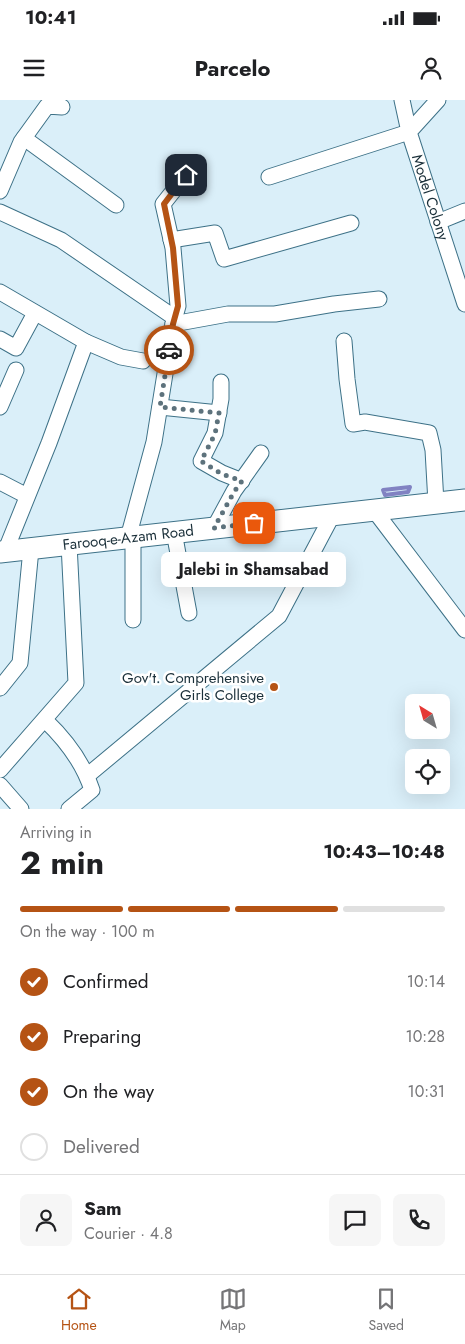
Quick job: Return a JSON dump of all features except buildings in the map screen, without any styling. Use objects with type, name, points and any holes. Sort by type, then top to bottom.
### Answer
[{"type":"street","points":[[37,100],[40,102],[66,103]]},
{"type":"street","name":"Model Colony","points":[[402,100],[409,132],[465,304]]},
{"type":"street","points":[[269,177],[409,132],[438,100]]},
{"type":"street","points":[[2,181],[24,138],[47,106],[66,103]]},
{"type":"street","points":[[24,138],[116,205]]},
{"type":"street","points":[[133,620],[130,537],[154,442],[178,306],[171,240],[164,204],[186,175]]},
{"type":"street","points":[[438,222],[465,211]]},
{"type":"street","points":[[0,212],[61,240],[174,321],[228,314],[275,314],[334,304],[379,300]]},
{"type":"street","points":[[171,240],[215,233],[224,260],[351,223]]},
{"type":"street","points":[[0,292],[86,342],[121,357],[143,362]]},
{"type":"street","points":[[0,339],[16,348],[35,313]]},
{"type":"street","points":[[344,341],[353,424],[365,422],[429,433],[433,450],[436,503]]},
{"type":"street","points":[[3,552],[27,496],[86,342]]},
{"type":"street","points":[[0,407],[16,370]]},
{"type":"street","points":[[221,382],[221,399],[215,434],[201,461],[222,474],[242,481]]},
{"type":"street","points":[[160,407],[219,413]]},
{"type":"street","points":[[214,528],[234,492],[262,453]]},
{"type":"street","points":[[0,482],[27,496]]},
{"type":"street","name":"Farooq-e-Azam Road","points":[[3,552],[465,500]]},
{"type":"street","points":[[374,510],[465,630]]},
{"type":"street","points":[[88,775],[279,616],[333,514]]},
{"type":"street","points":[[174,532],[189,613]]},
{"type":"street","points":[[0,770],[76,683],[69,544]]},
{"type":"street","points":[[0,688],[20,662],[31,548]]},
{"type":"street","points":[[45,720],[66,740],[88,775],[92,790],[69,809]]},
{"type":"street","points":[[0,785],[22,809]]},
{"type":"waterway","points":[[410,487],[408,492],[385,495],[383,490],[410,487]]},
{"type":"way so far","points":[[169,350],[160,407],[219,413],[215,434],[201,461],[222,474],[242,481],[214,528],[254,523]]},
{"type":"place","name":"Jalebi in Shamsabad","points":[[254,523]]},
{"type":"place","name":"Gov't. Comprehensive Girls College","points":[[274,687]]},
{"type":"route","points":[[169,350],[178,306],[173,248],[164,204],[186,175]]}]
